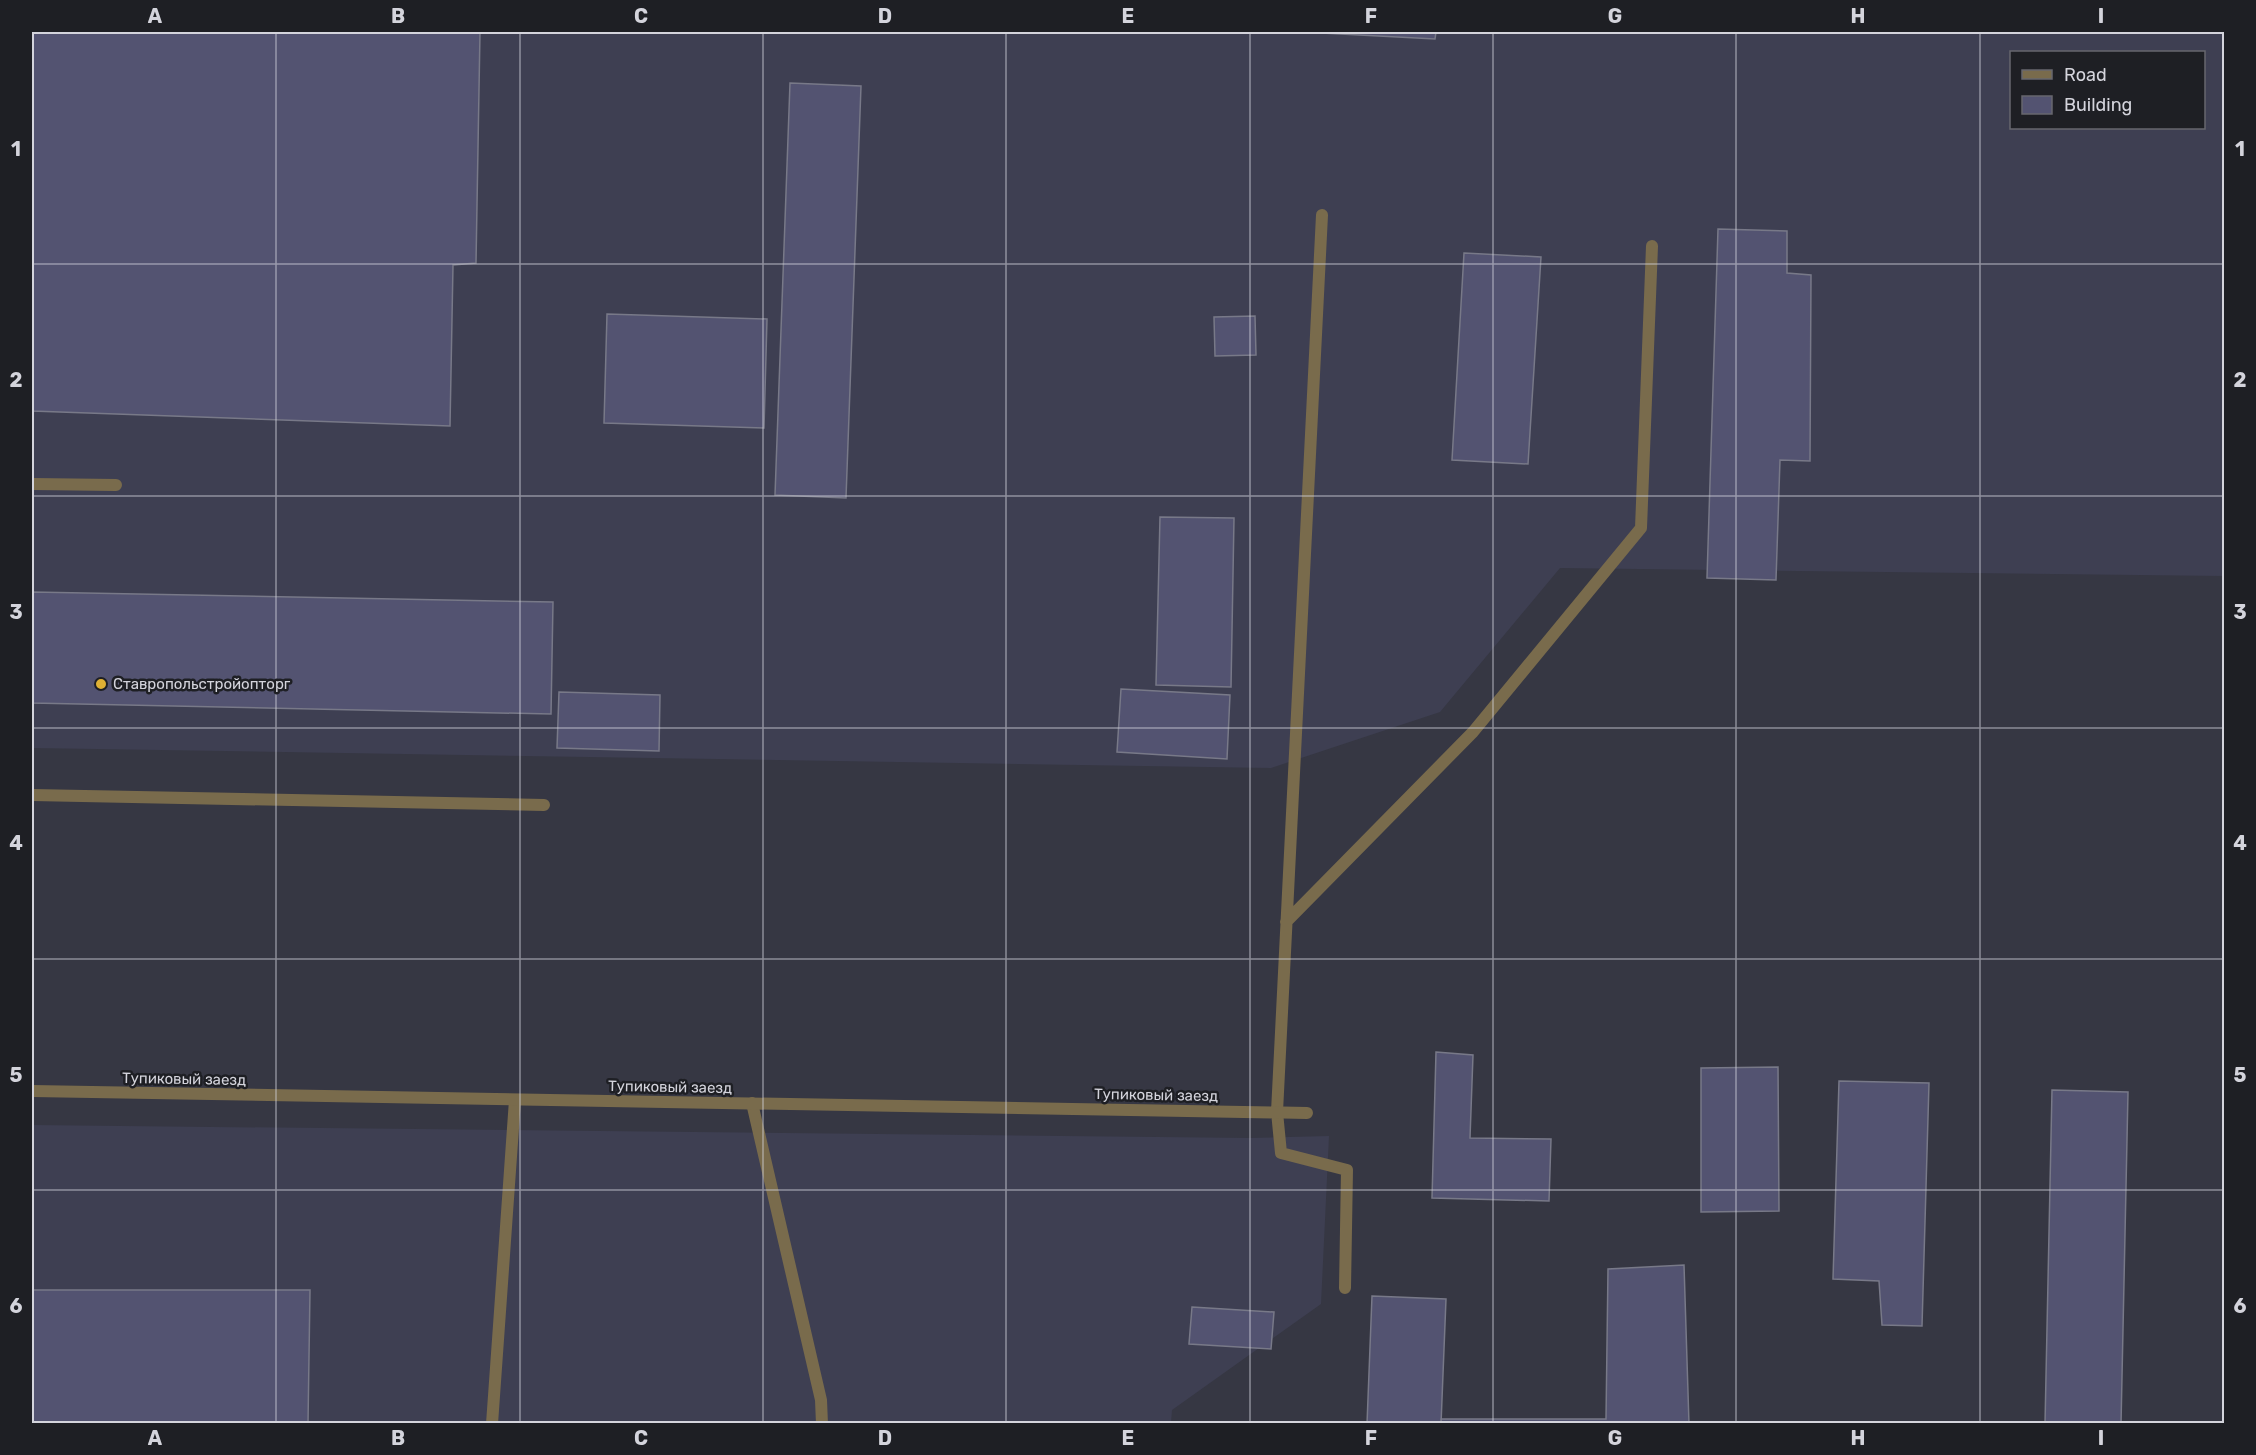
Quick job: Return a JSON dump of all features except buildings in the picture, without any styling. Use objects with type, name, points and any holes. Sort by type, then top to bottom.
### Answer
[{"type":"street","points":[[1322,215],[1277,1112],[1281,1153],[1347,1170],[1345,1288]]},
{"type":"street","points":[[1286,922],[1473,732],[1641,528],[1652,246]]},
{"type":"street","points":[[32,484],[116,485]]},
{"type":"street","points":[[32,795],[544,805]]},
{"type":"street","name":"Тупиковый заезд","points":[[32,1091],[1307,1113]]},
{"type":"street","points":[[492,1424],[514,1100]]},
{"type":"street","points":[[752,1103],[822,1400],[822,1424]]},
{"type":"shaded area","points":[[32,32],[2224,32],[2224,576],[1560,568],[1440,712],[1271,768],[32,748]]},
{"type":"shaded area","points":[[32,1125],[1250,1138],[1329,1136],[1321,1304],[1172,1410],[1171,1423],[32,1424]]},
{"type":"place","name":"Ставропольстройопторг","points":[[101,684]]}]
